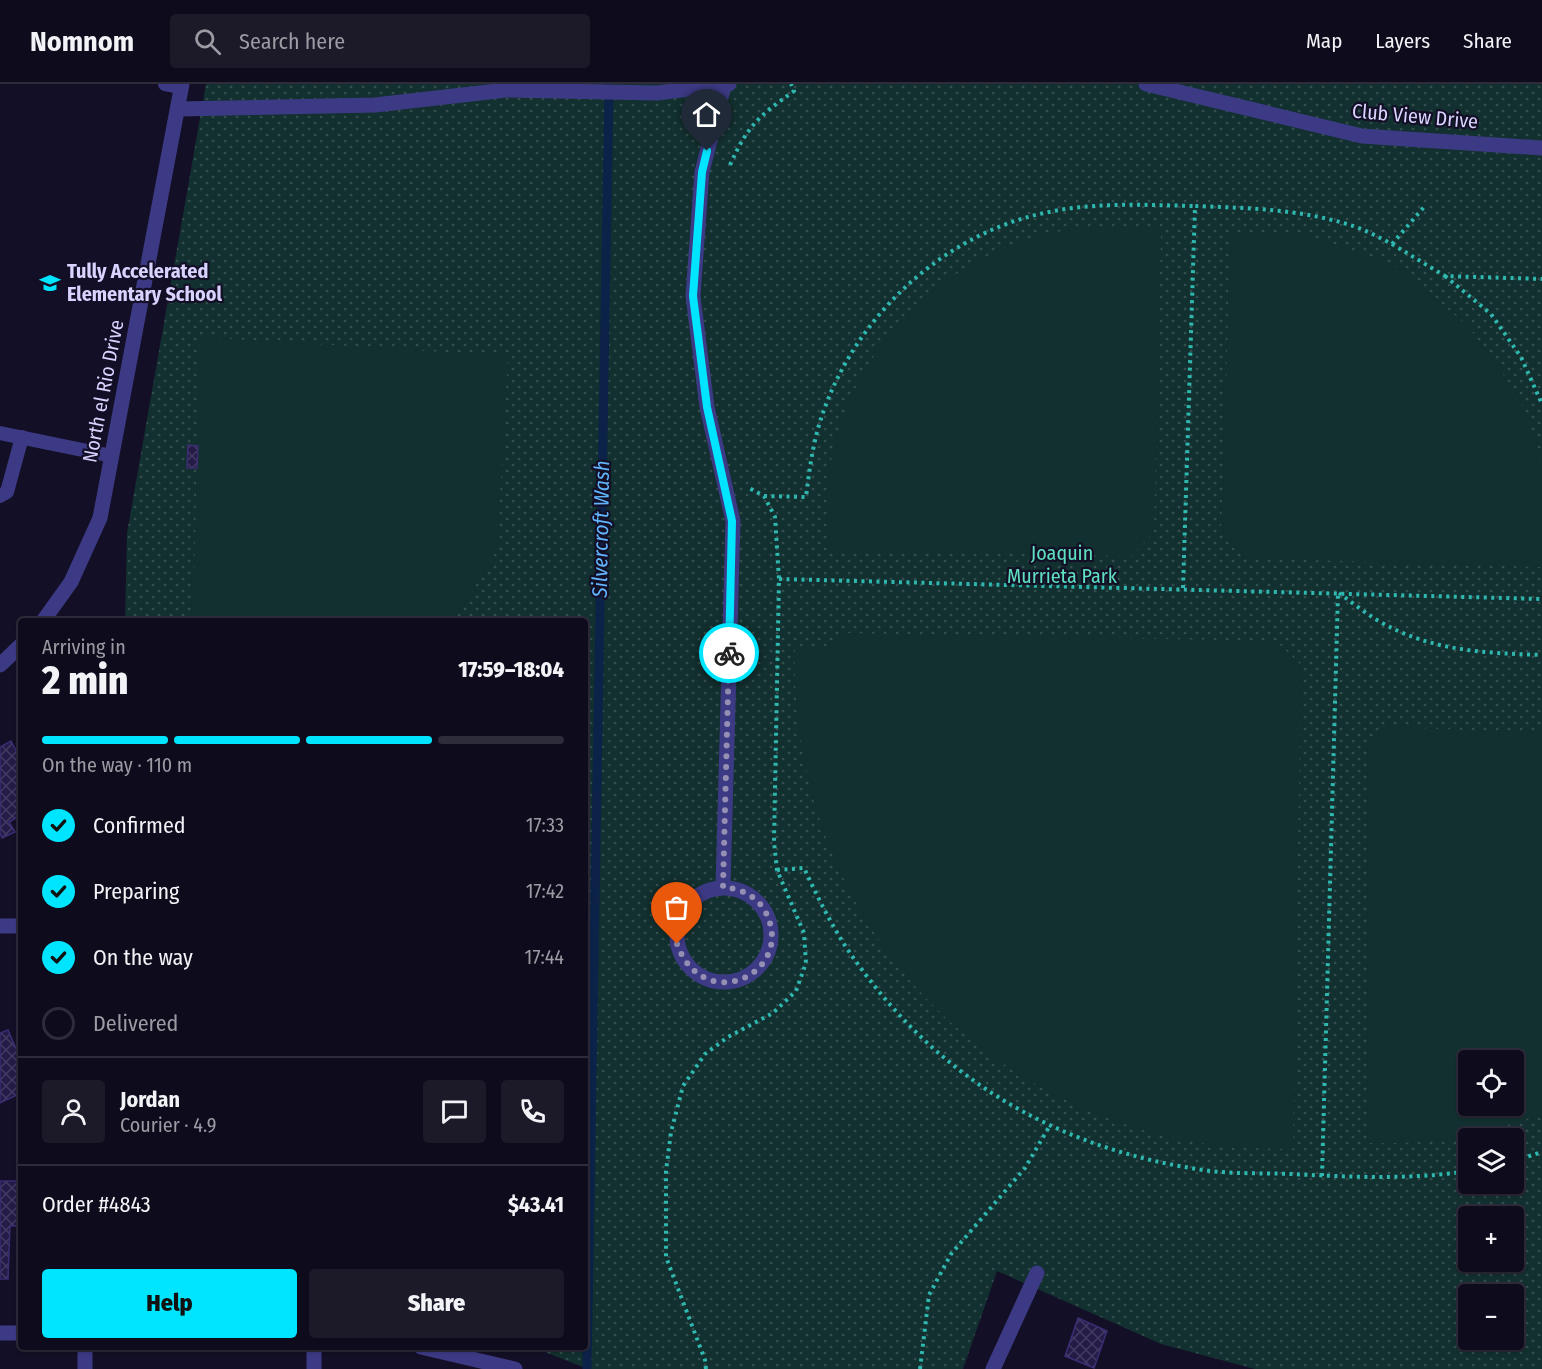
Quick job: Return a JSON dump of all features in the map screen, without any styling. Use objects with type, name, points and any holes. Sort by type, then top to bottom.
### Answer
[{"type":"street","name":"Club View Drive","points":[[1146,84],[1362,135],[1542,148]]},
{"type":"street","name":"North el Rio Drive","points":[[45,618],[71,582],[100,518],[181,85]]},
{"type":"street","points":[[178,109],[375,105],[506,90],[657,93],[727,85],[702,172],[693,296],[707,407],[732,521],[723,887]]},
{"type":"street","points":[[0,665],[18,648]]},
{"type":"street","points":[[723,887],[738,889],[752,896],[770,919],[772,934],[770,949],[764,962],[753,973],[740,980],[725,983],[708,980],[694,972],[683,960],[677,944],[677,928],[683,912],[693,899],[707,891],[723,887]]},
{"type":"street","points":[[0,926],[18,926]]},
{"type":"street","points":[[993,1369],[1037,1273]]},
{"type":"street","points":[[0,1333],[18,1333]]},
{"type":"street","points":[[85,1350],[85,1369]]},
{"type":"street","points":[[314,1350],[314,1369]]},
{"type":"street","points":[[433,1350],[515,1369]]},
{"type":"lane","points":[[165,84],[181,85]]},
{"type":"lane","points":[[0,433],[112,456]]},
{"type":"lane","points":[[0,495],[7,492],[22,437]]},
{"type":"path","points":[[764,496],[806,497],[810,461],[819,425],[832,390],[869,327],[893,299],[920,274],[949,253],[1013,222],[1047,212],[1082,206],[1275,209],[1310,214],[1352,225],[1392,243],[1445,276],[1491,314],[1521,357],[1542,405]]},
{"type":"path","points":[[1183,588],[1195,206]]},
{"type":"path","points":[[1392,243],[1424,207]]},
{"type":"path","points":[[1445,276],[1542,279]]},
{"type":"path","points":[[779,579],[1542,598]]},
{"type":"path","points":[[1338,593],[1378,620],[1413,637],[1450,648],[1486,654],[1542,655]]},
{"type":"path","points":[[1322,1176],[1338,593]]},
{"type":"path","points":[[777,870],[804,868],[833,925],[861,969],[895,1010],[929,1045],[966,1076],[998,1098],[1049,1127],[1139,1158],[1213,1171],[1322,1176],[1439,1175],[1458,1172]]},
{"type":"path","points":[[920,1369],[929,1295],[940,1274],[951,1254],[1025,1168],[1049,1127]]},
{"type":"path","points":[[1524,1158],[1542,1152]]},
{"type":"green space","name":"Joaquin Murrieta Park","points":[[206,84],[1542,84],[1542,1369],[1255,1369],[1161,1344],[997,1271],[963,1369],[588,1369],[540,1350],[588,1350],[588,618],[125,618],[127,533]]},
{"type":"green space","points":[[1125,227],[1161,230],[1154,533],[1131,556],[829,550],[827,491],[836,438],[852,396],[873,357],[901,322],[933,291],[969,266],[1009,246],[1061,231]]},
{"type":"green space","points":[[1230,234],[1304,234],[1394,265],[1468,326],[1518,395],[1536,442],[1542,467],[1542,567],[1246,558],[1221,529]]},
{"type":"green space","points":[[200,337],[508,356],[497,550],[456,618],[193,618]]},
{"type":"green space","points":[[842,633],[1276,641],[1301,665],[1293,1149],[1223,1146],[1188,1141],[1153,1133],[1074,1104],[1002,1063],[940,1013],[888,953],[847,885],[817,811],[799,731],[795,646],[826,646]]},
{"type":"green space","points":[[1389,727],[1542,733],[1542,1114],[1498,1128],[1458,1128],[1458,1137],[1456,1137],[1414,1142],[1368,1143],[1367,744]]},
{"type":"building","points":[[188,445],[198,446],[197,468],[187,468]]},
{"type":"building","points":[[11,741],[18,754],[18,817],[9,822],[15,832],[2,838],[0,833],[0,747]]},
{"type":"building","points":[[8,1030],[18,1053],[18,1094],[0,1103],[0,1033]]},
{"type":"building","points":[[0,1181],[18,1181],[18,1226],[10,1226],[8,1279],[0,1279]]},
{"type":"building","points":[[1078,1318],[1107,1331],[1094,1368],[1065,1356]]},
{"type":"waterway","name":"Silvercroft Wash","points":[[588,1311],[609,84]]},
{"type":"waterway","name":"Silvercroft Wash","points":[[587,1350],[587,1369]]},
{"type":"way so far","points":[[677,944],[683,960],[694,972],[708,980],[725,983],[740,980],[753,973],[764,962],[770,949],[772,934],[770,919],[762,906],[752,896],[738,889],[723,887],[729,653]]},
{"type":"place","name":"Tully Accelerated Elementary School","points":[[50,283]]},
{"type":"route","points":[[707,151],[702,172],[693,296],[707,407],[732,521],[729,653]]}]
